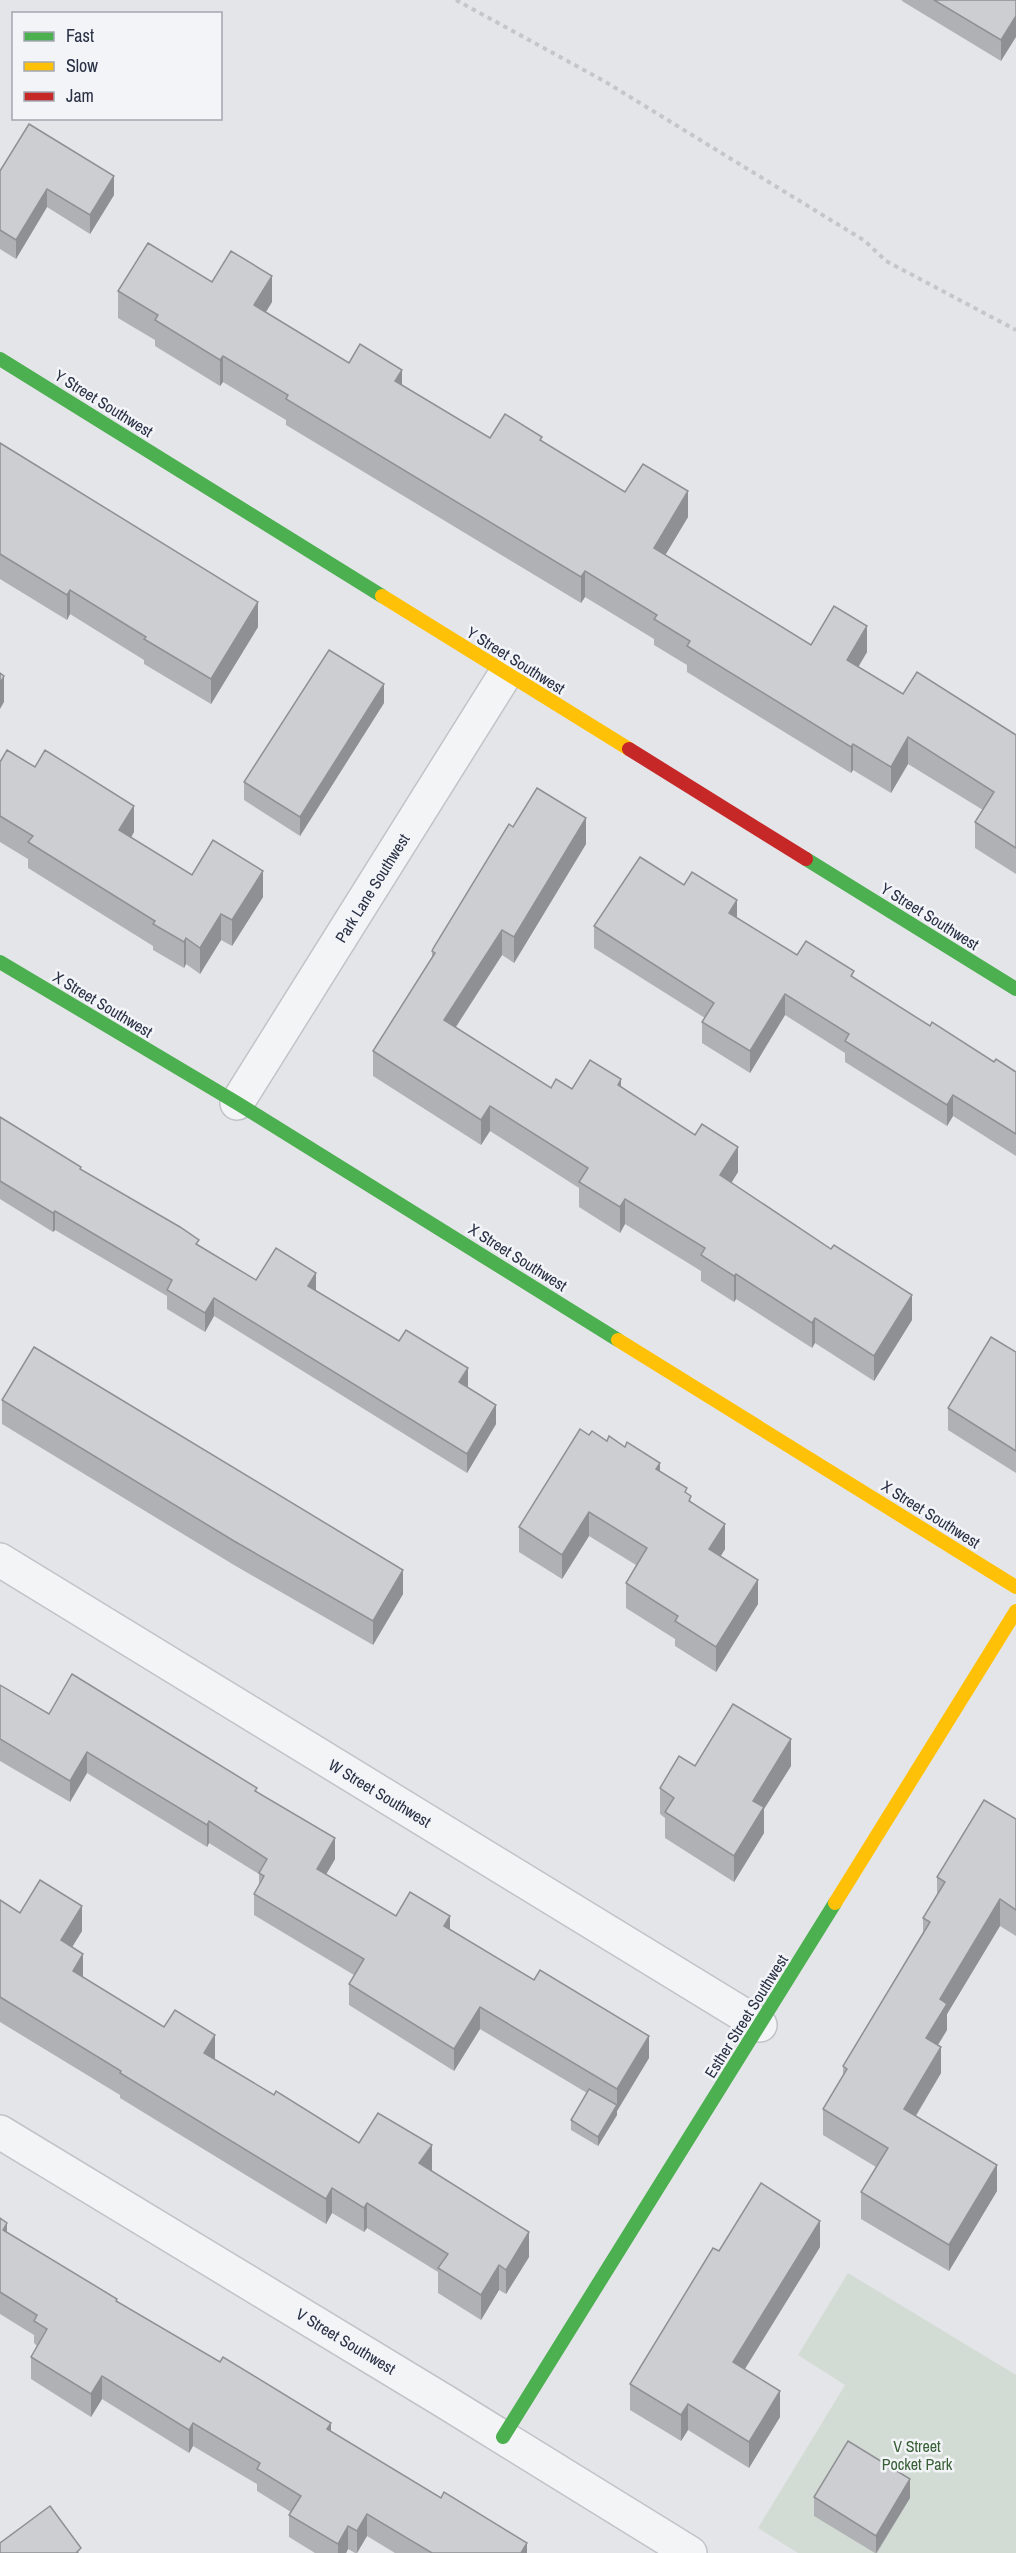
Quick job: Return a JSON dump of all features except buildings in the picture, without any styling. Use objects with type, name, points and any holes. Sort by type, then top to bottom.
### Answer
[{"type":"street","name":"Y Street Southwest","points":[[0,359],[1016,989]]},
{"type":"street","name":"Park Lane Southwest","points":[[237,1103],[506,673]]},
{"type":"street","name":"X Street Southwest","points":[[0,962],[237,1103],[1016,1587]]},
{"type":"street","name":"W Street Southwest","points":[[0,1560],[760,2025]]},
{"type":"street","name":"Esther Street Southwest","points":[[503,2437],[1016,1611]]},
{"type":"street","name":"V Street Southwest","points":[[0,2132],[690,2553]]},
{"type":"path","points":[[456,0],[604,81],[865,241],[886,261],[1016,330]]},
{"type":"green space","name":"V Street Pocket Park","points":[[848,2273],[1016,2375],[1016,2553],[798,2553],[758,2528],[845,2385],[798,2355]]},
{"type":"traffic: fast","points":[[0,359],[382,596]]},
{"type":"traffic: fast","points":[[806,859],[1016,989]]},
{"type":"traffic: fast","points":[[0,962],[237,1103],[618,1340]]},
{"type":"traffic: fast","points":[[503,2437],[835,1903]]},
{"type":"traffic: slow","points":[[382,596],[629,749]]},
{"type":"traffic: slow","points":[[618,1340],[1016,1587]]},
{"type":"traffic: slow","points":[[835,1903],[1016,1611]]},
{"type":"traffic: jam","points":[[629,749],[806,859]]}]
